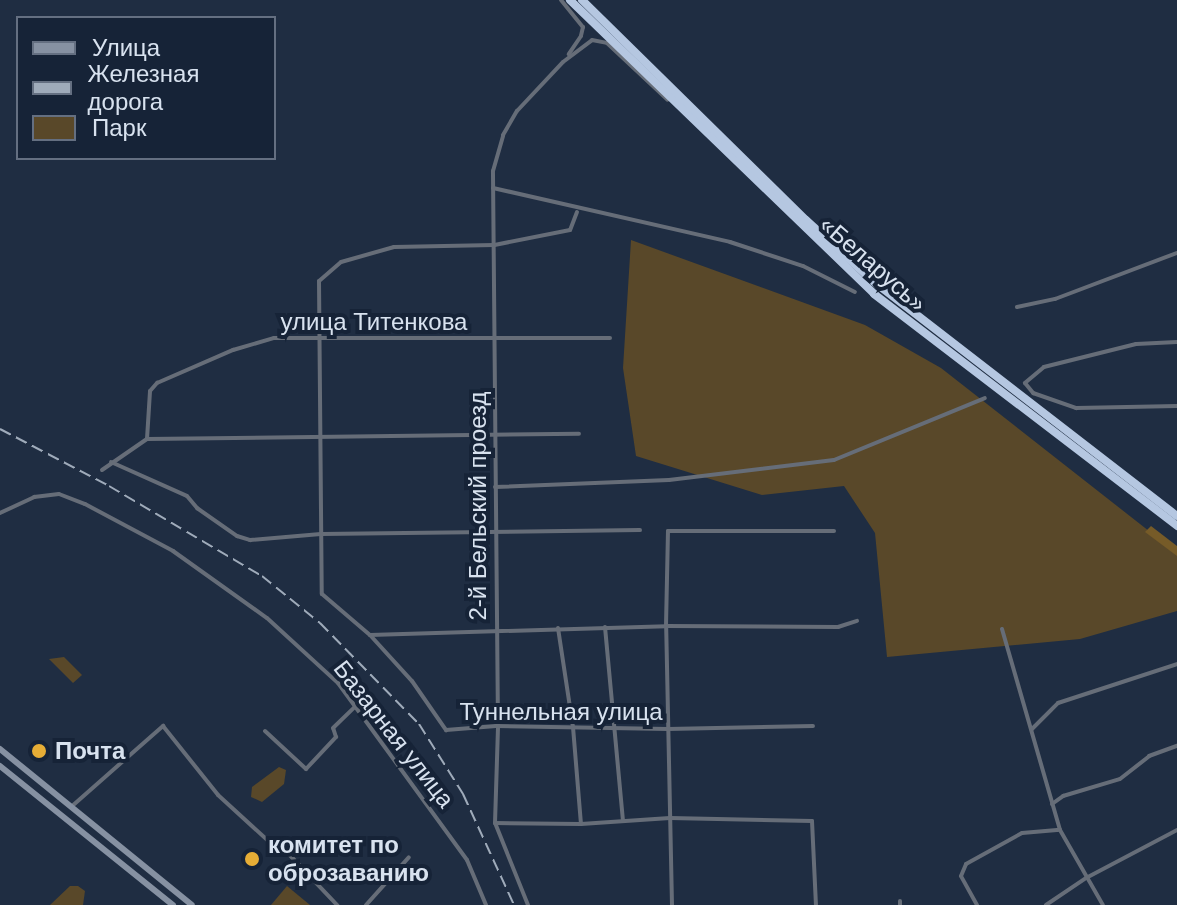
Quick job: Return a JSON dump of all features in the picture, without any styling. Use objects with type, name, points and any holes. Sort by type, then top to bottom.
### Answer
[{"type":"highway","name":"«Беларусь»","points":[[570,0],[874,294],[1177,526]]},
{"type":"highway","name":"«Беларусь»","points":[[582,0],[866,274],[925,324],[1177,516]]},
{"type":"main road","points":[[0,749],[192,905]]},
{"type":"main road","points":[[0,766],[173,905]]},
{"type":"street","points":[[561,0],[583,27],[581,36],[563,62]]},
{"type":"street","points":[[563,62],[588,42],[603,40],[709,137]]},
{"type":"street","name":"2-й Бельский проезд","points":[[495,823],[498,726],[493,188],[497,153],[511,119],[563,62]]},
{"type":"street","points":[[493,188],[730,242],[803,266],[855,292]]},
{"type":"street","points":[[321,534],[319,281],[341,262],[394,247],[494,245],[570,230],[577,212]]},
{"type":"street","points":[[1017,307],[1055,299],[1177,253]]},
{"type":"street","name":"улица Титенкова","points":[[147,439],[150,391],[157,383],[233,350],[274,338],[319,341],[610,338]]},
{"type":"street","points":[[1177,342],[1136,344],[1044,367],[1025,383],[1033,393],[1076,408],[1177,406]]},
{"type":"street","points":[[495,487],[669,480],[834,460],[985,398]]},
{"type":"street","points":[[102,470],[147,439],[579,434]]},
{"type":"street","points":[[111,462],[187,496],[197,508],[237,536],[250,540],[321,534],[640,530]]},
{"type":"street","name":"Базарная улица","points":[[0,513],[34,497],[59,494],[85,504],[173,551],[267,618],[338,683],[467,860],[486,905]]},
{"type":"street","points":[[672,905],[666,626],[668,531],[834,531]]},
{"type":"street","name":"Туннельная улица","points":[[321,534],[322,594],[370,635],[412,681],[446,730],[498,726],[668,729],[813,726]]},
{"type":"street","points":[[370,635],[605,627],[838,627],[857,621]]},
{"type":"street","points":[[605,627],[623,821]]},
{"type":"street","points":[[558,628],[573,727],[581,824]]},
{"type":"street","points":[[1002,629],[1060,830],[1103,905]]},
{"type":"street","points":[[1031,730],[1058,703],[1177,664]]},
{"type":"street","points":[[265,731],[306,769],[336,737],[333,728],[355,707]]},
{"type":"street","points":[[71,807],[163,726],[218,795],[276,848],[283,848],[337,905]]},
{"type":"street","points":[[1052,804],[1063,796],[1120,779],[1149,756],[1177,746]]},
{"type":"street","points":[[528,905],[495,823],[581,824],[670,818],[812,821],[816,905]]},
{"type":"street","points":[[977,905],[961,876],[966,864],[1022,833],[1060,830]]},
{"type":"street","points":[[1046,905],[1086,878],[1177,830]]},
{"type":"street","points":[[366,905],[409,857]]},
{"type":"green space","points":[[631,240],[865,325],[941,368],[1177,553],[1177,611],[1080,639],[887,657],[875,533],[844,486],[762,495],[636,456],[623,368]]},
{"type":"green space","points":[[64,657],[82,675],[73,683],[49,659]]},
{"type":"green space","points":[[279,767],[286,770],[284,784],[262,802],[251,797],[252,787]]},
{"type":"green space","points":[[70,886],[78,886],[85,891],[83,905],[50,905]]},
{"type":"green space","points":[[287,886],[310,905],[271,905]]},
{"type":"shaded area","points":[[1151,526],[1177,546],[1177,556],[1145,532]]},
{"type":"railway","points":[[0,429],[109,486],[262,576],[320,623],[419,724],[463,794],[514,905]]},
{"type":"place","name":"Почта","points":[[39,751]]},
{"type":"place","name":"комитет по оброзаванию","points":[[252,859]]}]
